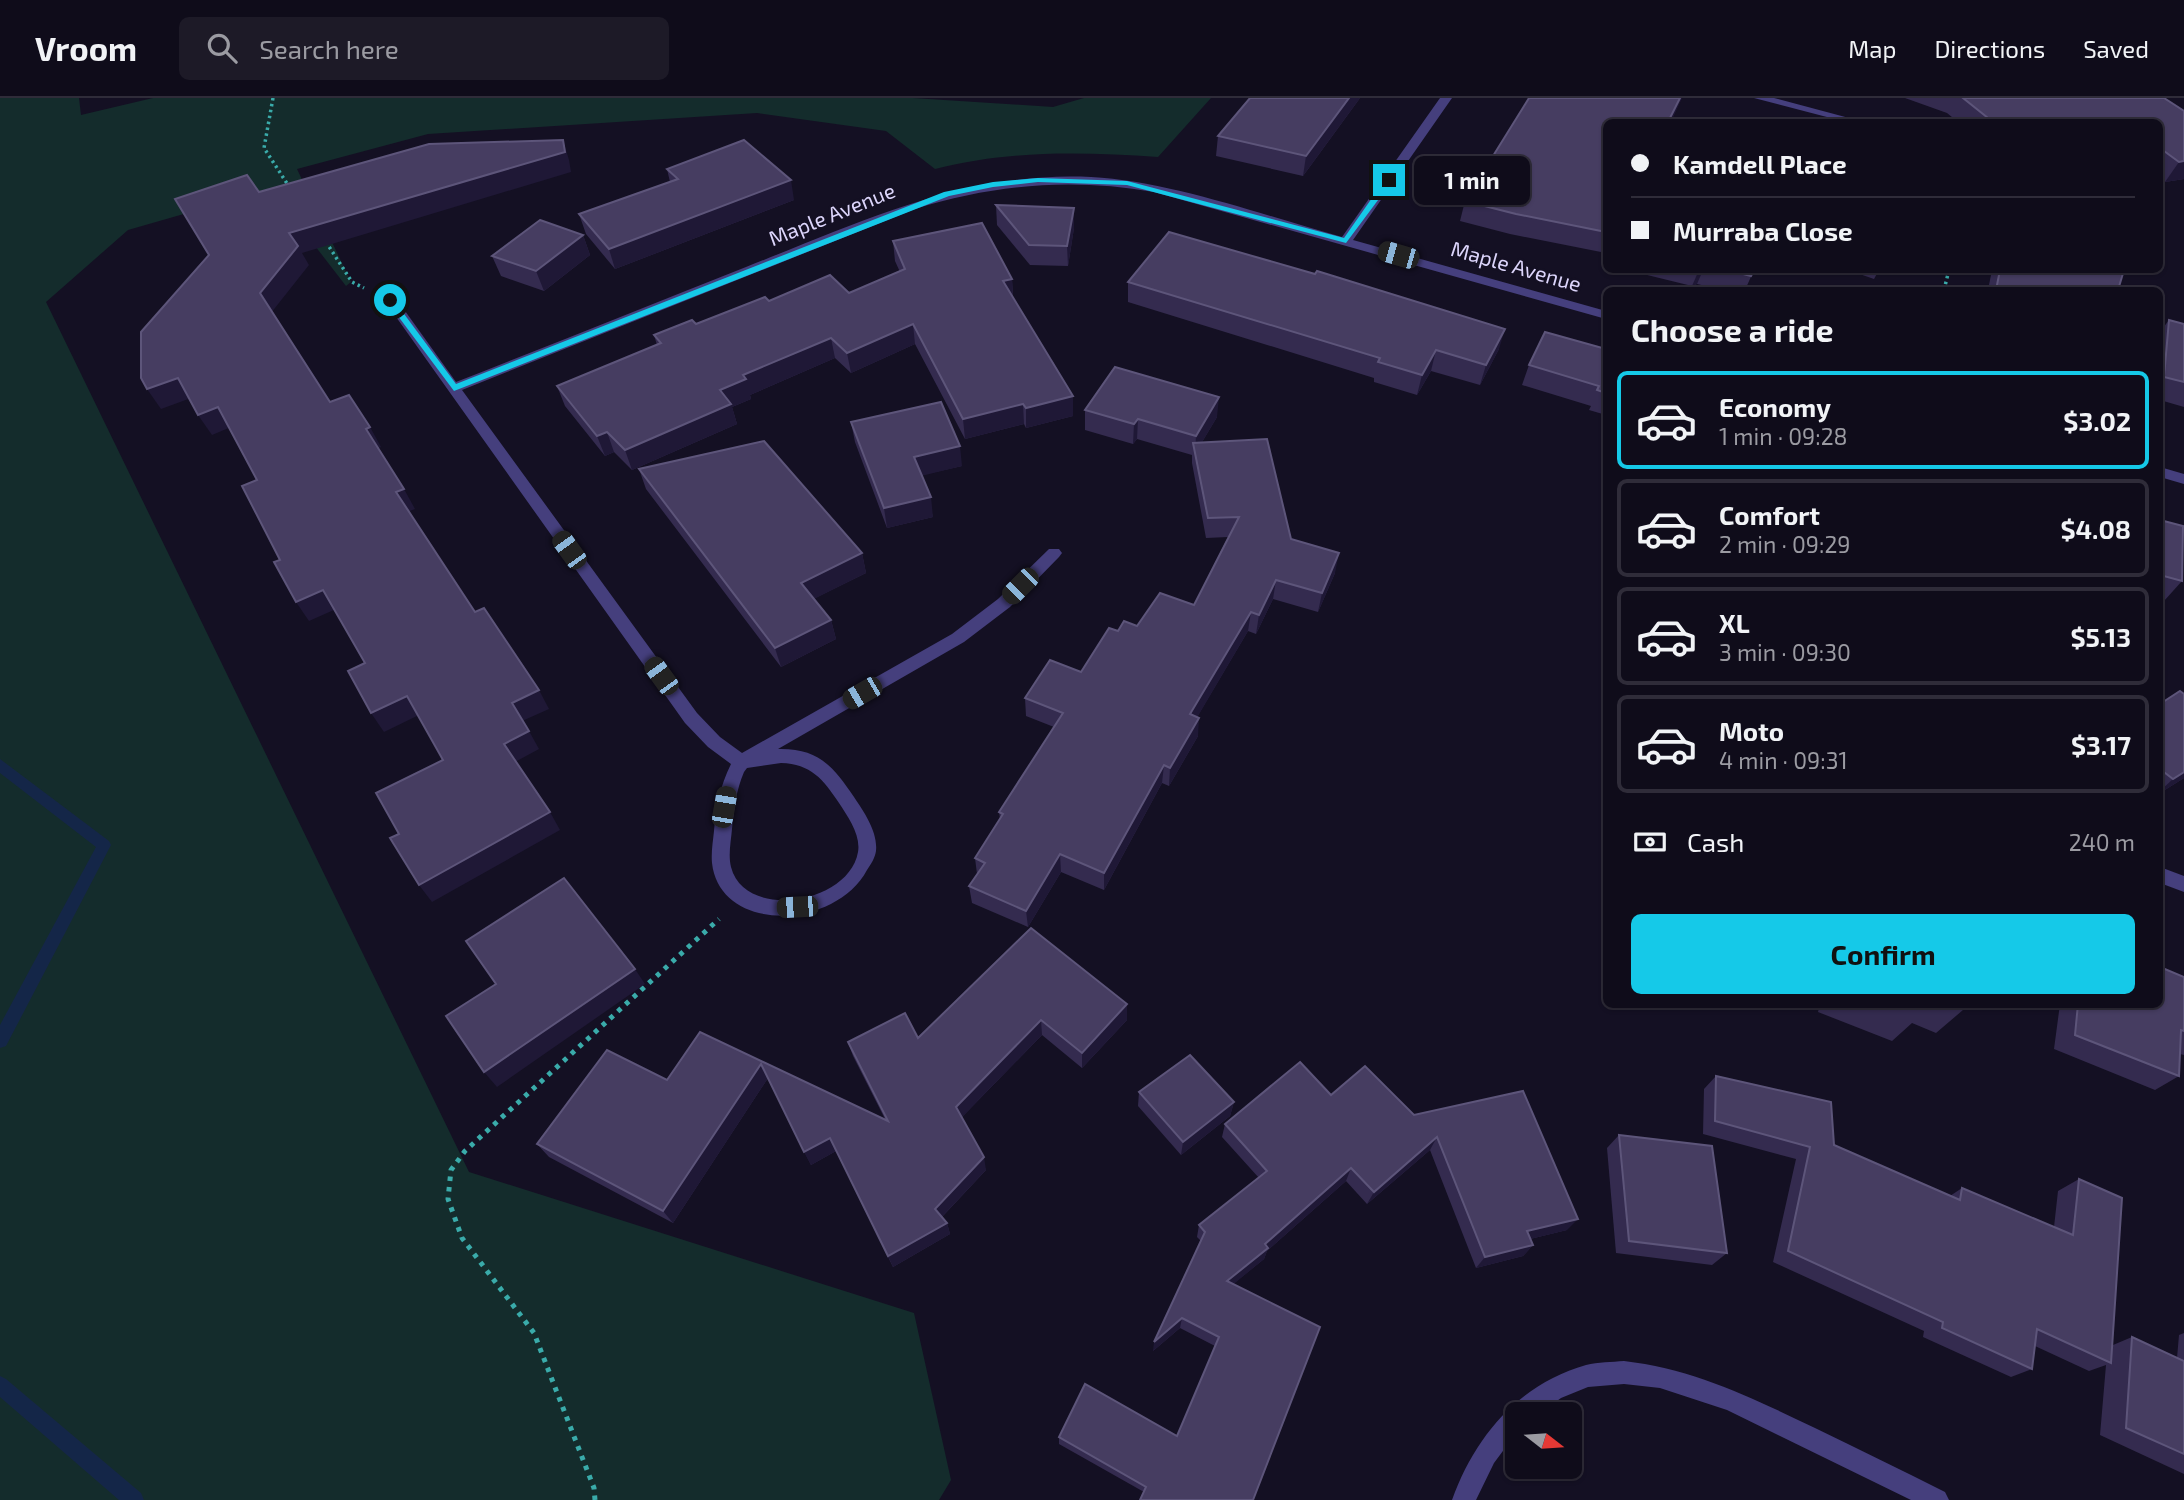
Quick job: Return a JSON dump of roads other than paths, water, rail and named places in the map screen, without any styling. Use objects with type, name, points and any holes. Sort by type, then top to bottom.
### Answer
[{"type":"street","points":[[1346,241],[1446,98]]},
{"type":"street","points":[[1759,98],[1846,119]]},
{"type":"street","name":"Maple Avenue","points":[[454,388],[911,206],[977,187],[1038,180],[1127,183],[1603,313]]},
{"type":"street","points":[[390,300],[691,718],[714,743],[741,762],[771,755],[796,755],[816,764],[832,777],[864,830],[867,852],[857,874],[836,894],[812,906],[782,908],[742,897],[729,882],[721,865],[728,785],[741,762],[958,638],[1004,603],[1054,553]]},
{"type":"street","points":[[2163,473],[2184,479]]},
{"type":"street","points":[[2163,876],[2184,884]]},
{"type":"street","points":[[1534,1402],[1560,1387],[1592,1376],[1620,1371],[1652,1374],[1692,1384],[1730,1398],[1937,1500]]},
{"type":"street","points":[[1464,1500],[1472,1474],[1488,1449],[1505,1430]]},
{"type":"waterway","points":[[0,765],[104,845],[0,1041]]},
{"type":"waterway","points":[[0,1385],[134,1500]]}]
